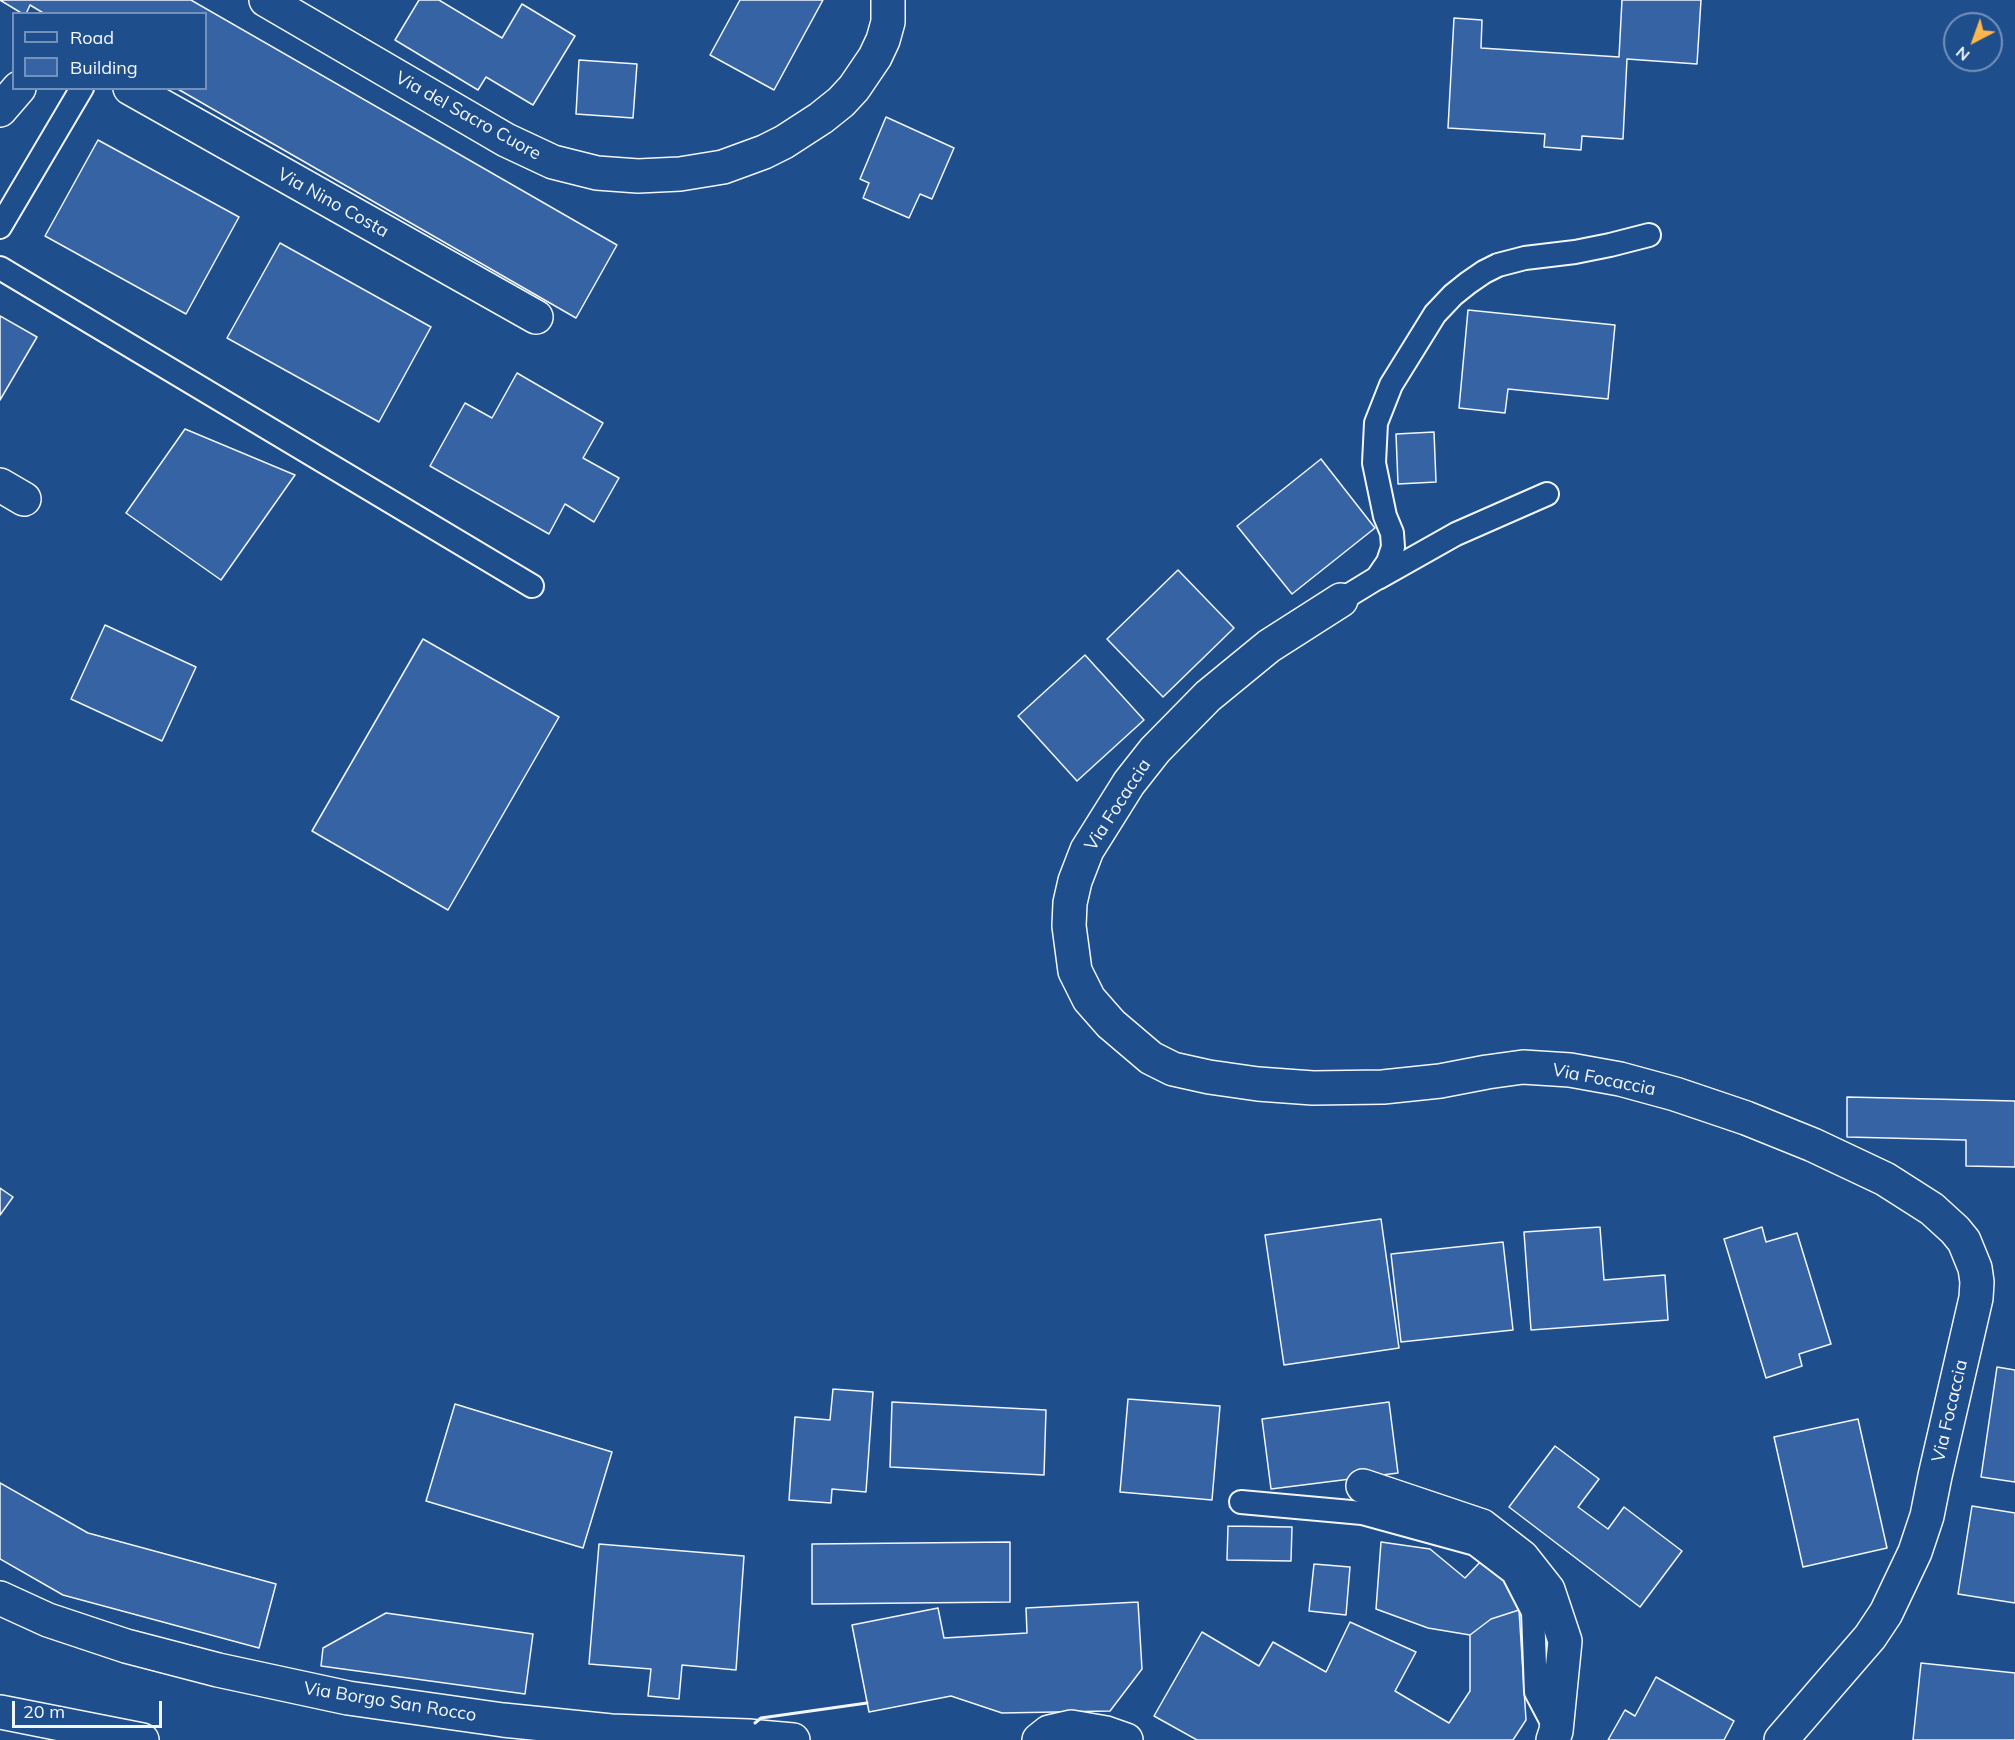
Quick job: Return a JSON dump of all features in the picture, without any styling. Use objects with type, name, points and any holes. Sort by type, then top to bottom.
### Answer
[{"type":"street","name":"Via del Sacro Cuore","points":[[266,0],[506,140],[553,162],[597,173],[638,177],[680,174],[723,167],[784,142],[821,117],[841,102],[854,88],[875,57],[888,22],[888,0]]},
{"type":"street","points":[[0,110],[17,90]]},
{"type":"street","name":"Via Nino Costa","points":[[134,90],[536,317]]},
{"type":"street","name":"Via Focaccia","points":[[1341,600],[1269,646],[1208,696],[1155,750],[1129,783],[1087,850],[1075,881],[1070,903],[1069,926],[1075,971],[1089,999],[1111,1024],[1151,1058],[1173,1069],[1209,1077],[1313,1088],[1383,1087],[1440,1081],[1523,1067],[1570,1070],[1620,1079],[1675,1094],[1746,1118],[1813,1145],[1885,1179],[1932,1209],[1955,1230],[1964,1241],[1975,1268],[1976,1298],[1924,1525],[1915,1552],[1886,1612],[1870,1637],[1781,1740]]},
{"type":"street","points":[[1364,1486],[1482,1526],[1522,1557],[1548,1590],[1564,1641],[1555,1736]]},
{"type":"street","name":"Via Borgo San Rocco","points":[[0,1599],[48,1620],[126,1646],[218,1670],[348,1698],[503,1720],[612,1731],[793,1740]]},
{"type":"street","points":[[0,1712],[142,1740]]},
{"type":"street","points":[[1039,1740],[1049,1732],[1071,1727],[1106,1733],[1126,1740]]},
{"type":"lane","points":[[0,227],[81,90]]},
{"type":"lane","points":[[1377,578],[1388,562],[1393,547],[1392,533],[1385,516],[1374,463],[1376,423],[1391,385],[1435,314],[1468,283],[1498,266],[1525,258],[1610,245],[1649,235]]},
{"type":"lane","points":[[0,268],[532,586]]},
{"type":"lane","points":[[1341,600],[1456,534],[1547,494]]},
{"type":"lane","points":[[1241,1502],[1362,1513],[1475,1544],[1513,1573],[1533,1612],[1536,1692],[1555,1736]]},
{"type":"building","points":[[0,0],[191,0],[617,245],[576,318],[179,90],[207,90],[207,12],[42,12],[30,5],[27,12],[20,12]]},
{"type":"building","points":[[419,0],[439,0],[502,38],[522,4],[575,36],[533,105],[486,77],[478,90],[395,40]]},
{"type":"building","points":[[740,0],[823,0],[774,90],[710,55]]},
{"type":"building","points":[[1622,0],[1701,0],[1697,64],[1627,59],[1623,139],[1582,136],[1581,150],[1544,147],[1545,134],[1448,128],[1454,18],[1482,20],[1481,48],[1619,57]]},
{"type":"building","points":[[579,60],[637,64],[633,118],[576,114]]},
{"type":"building","points":[[886,117],[954,148],[932,199],[920,194],[909,218],[863,198],[869,183],[860,179]]},
{"type":"building","points":[[98,140],[239,217],[186,314],[45,236]]},
{"type":"building","points":[[280,243],[431,327],[379,422],[227,338]]},
{"type":"building","points":[[1468,310],[1615,325],[1608,399],[1508,389],[1505,413],[1459,408]]},
{"type":"building","points":[[0,316],[37,337],[0,400]]},
{"type":"building","points":[[517,373],[603,423],[583,458],[619,478],[594,522],[565,504],[549,534],[430,466],[465,403],[492,418]]},
{"type":"building","points":[[185,429],[295,475],[221,580],[126,513]]},
{"type":"building","points":[[1434,432],[1436,482],[1398,484],[1396,434]]},
{"type":"building","points":[[1321,459],[1375,528],[1292,594],[1237,526]]},
{"type":"building","points":[[1178,570],[1234,628],[1163,697],[1107,639]]},
{"type":"building","points":[[105,625],[196,667],[162,741],[71,699]]},
{"type":"building","points":[[423,639],[559,717],[448,910],[312,831]]},
{"type":"building","points":[[1085,655],[1144,720],[1077,781],[1018,716]]},
{"type":"building","points":[[1847,1097],[2015,1101],[2015,1167],[1966,1166],[1966,1140],[1847,1137]]},
{"type":"building","points":[[0,1188],[13,1197],[0,1215]]},
{"type":"building","points":[[1381,1219],[1399,1348],[1284,1365],[1265,1235]]},
{"type":"building","points":[[1600,1227],[1604,1280],[1665,1275],[1668,1320],[1531,1330],[1524,1232]]},
{"type":"building","points":[[1762,1227],[1766,1242],[1797,1233],[1831,1344],[1799,1354],[1802,1366],[1766,1378],[1724,1239]]},
{"type":"building","points":[[1503,1242],[1513,1330],[1401,1342],[1391,1254]]},
{"type":"building","points":[[1997,1367],[2015,1370],[2015,1482],[1981,1477]]},
{"type":"building","points":[[833,1389],[873,1392],[866,1492],[832,1489],[831,1503],[789,1500],[795,1417],[830,1420]]},
{"type":"building","points":[[1128,1399],[1220,1406],[1212,1500],[1120,1492]]},
{"type":"building","points":[[892,1402],[1046,1410],[1044,1475],[890,1467]]},
{"type":"building","points":[[1389,1402],[1398,1473],[1271,1489],[1262,1419]]},
{"type":"building","points":[[455,1404],[612,1452],[583,1548],[426,1501]]},
{"type":"building","points":[[1858,1419],[1887,1548],[1803,1567],[1774,1437]]},
{"type":"building","points":[[1555,1446],[1599,1479],[1578,1507],[1608,1529],[1624,1507],[1682,1551],[1640,1607],[1509,1507]]},
{"type":"building","points":[[0,1483],[88,1533],[276,1584],[259,1648],[63,1595],[0,1559]]},
{"type":"building","points":[[1972,1506],[2015,1513],[2015,1603],[1958,1594]]},
{"type":"building","points":[[1228,1526],[1292,1527],[1291,1561],[1227,1560]]},
{"type":"building","points":[[1010,1542],[1010,1602],[812,1604],[812,1544]]},
{"type":"building","points":[[1381,1542],[1430,1549],[1465,1578],[1483,1559],[1511,1582],[1519,1610],[1491,1619],[1470,1635],[1428,1628],[1376,1609]]},
{"type":"building","points":[[599,1544],[744,1556],[736,1670],[682,1665],[679,1699],[648,1696],[651,1669],[589,1664]]},
{"type":"building","points":[[1314,1564],[1350,1567],[1346,1615],[1309,1611]]},
{"type":"building","points":[[1138,1602],[1142,1669],[1110,1711],[1002,1713],[951,1696],[869,1712],[852,1625],[938,1608],[944,1638],[1027,1633],[1026,1608]]},
{"type":"building","points":[[1519,1610],[1526,1720],[1513,1740],[1197,1740],[1154,1716],[1202,1632],[1259,1666],[1273,1642],[1326,1672],[1350,1622],[1416,1652],[1395,1691],[1449,1723],[1470,1691],[1470,1635],[1491,1619]]},
{"type":"building","points":[[386,1613],[533,1634],[525,1694],[321,1666],[323,1648]]},
{"type":"building","points":[[1921,1663],[2015,1673],[2015,1740],[1913,1740]]},
{"type":"building","points":[[1656,1677],[1734,1721],[1724,1740],[1608,1740],[1625,1710],[1635,1716]]},
{"type":"wall","points":[[755,1723],[761,1718],[867,1703]]}]
